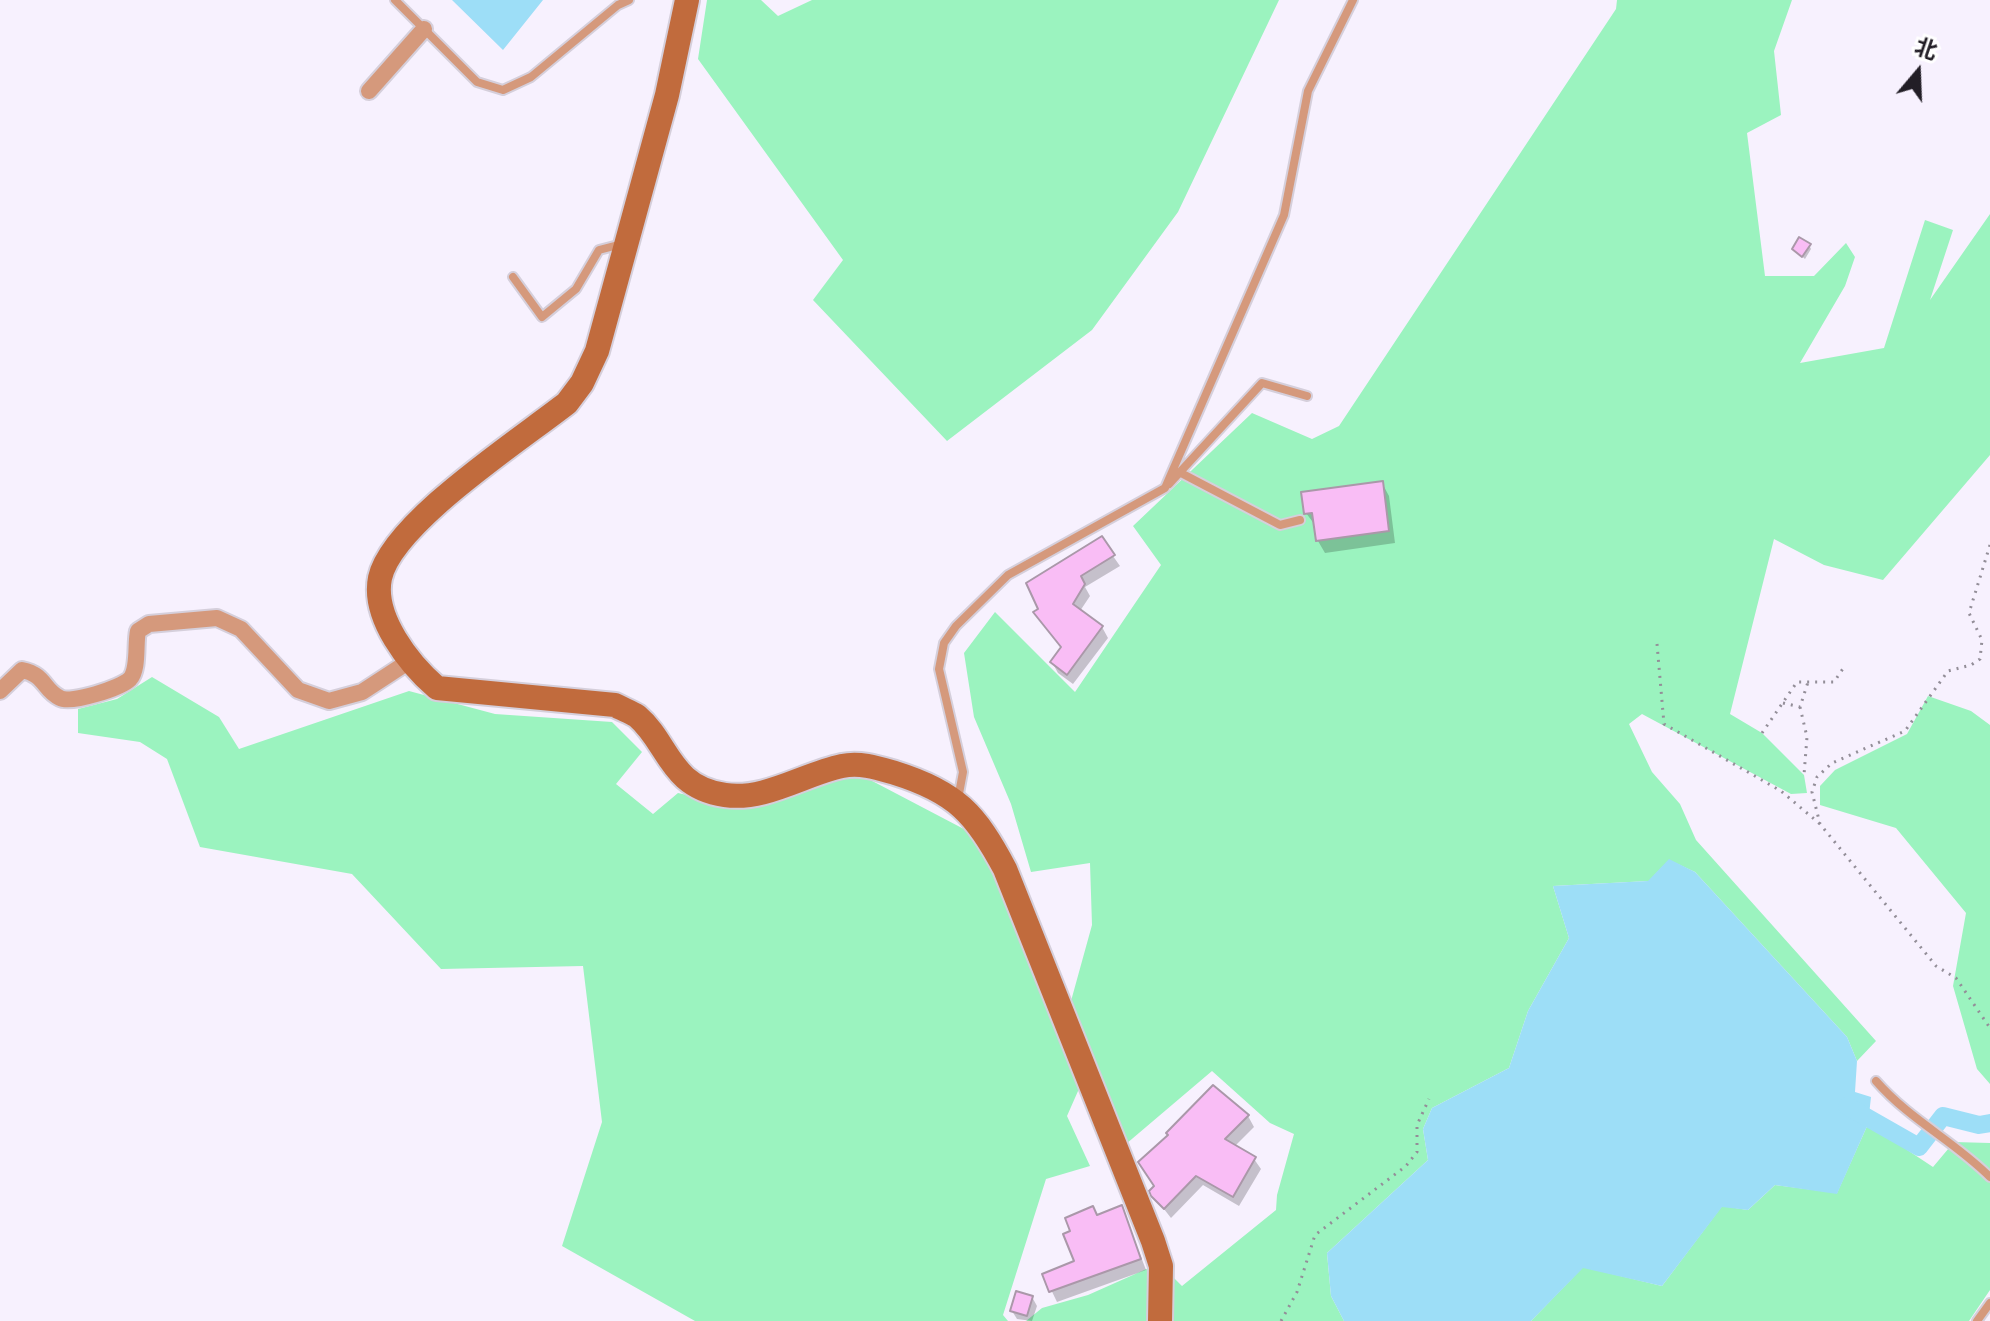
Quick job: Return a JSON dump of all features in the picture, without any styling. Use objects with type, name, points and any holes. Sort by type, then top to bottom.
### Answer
[{"type":"street","points":[[687,0],[667,95],[627,242],[597,351],[582,383],[567,403],[415,523],[390,554],[380,578],[380,609],[411,660],[437,688],[615,705],[637,716],[673,767],[701,788],[725,795],[758,794],[844,765],[870,765],[930,784],[958,800],[985,831],[1005,869],[1153,1241],[1161,1266],[1160,1321]]},
{"type":"street","points":[[369,91],[424,29]]},
{"type":"street","points":[[0,691],[22,670],[37,673],[58,698],[73,701],[119,685],[130,679],[135,669],[138,631],[149,624],[203,619],[217,618],[241,629],[298,690],[329,701],[362,692],[411,660]]},
{"type":"lane","points":[[395,0],[477,82],[503,90],[531,77],[618,5],[629,0]]},
{"type":"lane","points":[[1165,488],[1284,215],[1308,91],[1353,0]]},
{"type":"lane","points":[[513,277],[542,317],[576,289],[599,250],[627,242]]},
{"type":"lane","points":[[958,800],[963,772],[939,669],[950,634],[1008,575],[1165,488],[1262,383],[1307,396]]},
{"type":"lane","points":[[1181,473],[1280,525],[1300,520]]},
{"type":"lane","points":[[1876,1081],[1909,1116],[1956,1145],[1990,1177]]},
{"type":"lane","points":[[1977,1321],[1990,1303]]},
{"type":"path","points":[[1820,824],[1812,792],[1817,777],[1832,763],[1905,731],[1948,671],[1980,659],[1982,640],[1969,613],[1990,545]]},
{"type":"path","points":[[1657,644],[1664,724],[1781,791],[1820,824],[1936,966],[1956,978],[1990,1028]]},
{"type":"path","points":[[1762,733],[1797,682],[1834,682],[1844,667]]},
{"type":"path","points":[[1804,775],[1807,737],[1800,707],[1808,682]]},
{"type":"path","points":[[1782,703],[1800,707]]},
{"type":"path","points":[[1281,1321],[1297,1292],[1315,1235],[1406,1166],[1417,1152],[1417,1125],[1429,1099]]},
{"type":"green space","points":[[707,0],[761,0],[778,16],[812,0],[1279,0],[1178,212],[1092,330],[947,441],[813,300],[843,260],[698,59]]},
{"type":"green space","points":[[1617,0],[1792,0],[1774,51],[1781,115],[1747,133],[1765,276],[1814,276],[1846,243],[1855,257],[1845,286],[1800,363],[1884,348],[1925,220],[1953,230],[1930,300],[1990,214],[1990,455],[1883,580],[1824,565],[1774,539],[1730,714],[1762,733],[1804,775],[1807,793],[1791,794],[1642,714],[1629,724],[1652,772],[1680,804],[1696,840],[1876,1041],[1857,1061],[1847,1037],[1695,872],[1669,860],[1649,881],[1553,886],[1569,938],[1528,1011],[1509,1068],[1432,1108],[1423,1129],[1428,1160],[1327,1253],[1331,1296],[1344,1321],[1169,1321],[1167,1271],[1182,1286],[1276,1210],[1277,1195],[1294,1134],[1270,1123],[1212,1071],[1126,1144],[1071,1001],[1092,925],[1090,863],[1031,872],[1011,804],[974,717],[964,653],[995,612],[1075,692],[1161,565],[1133,526],[1252,413],[1312,439],[1339,426],[1616,9]]},
{"type":"green space","points":[[152,677],[219,717],[239,749],[409,691],[495,714],[612,722],[642,752],[616,784],[653,814],[678,793],[749,809],[857,773],[981,838],[1082,1082],[1067,1116],[1090,1166],[1046,1179],[1003,1315],[1008,1321],[695,1321],[562,1246],[602,1122],[583,966],[441,969],[352,874],[200,847],[167,759],[140,742],[78,733],[78,709],[117,699]]},
{"type":"green space","points":[[1928,696],[1971,711],[1990,725],[1990,1084],[1977,1069],[1953,986],[1966,913],[1896,828],[1820,805],[1820,786],[1835,770],[1907,734]]},
{"type":"green space","points":[[1868,1124],[1933,1167],[1954,1142],[1990,1143],[1990,1290],[1969,1321],[1531,1321],[1583,1267],[1662,1286],[1722,1206],[1748,1210],[1775,1185],[1837,1193]]},
{"type":"green space","points":[[1151,1267],[1152,1321],[1026,1321],[1042,1308],[1088,1295]]},
{"type":"water","points":[[452,0],[543,0],[503,50]]},
{"type":"water","points":[[1669,859],[1695,872],[1847,1037],[1857,1061],[1855,1092],[1871,1097],[1868,1124],[1837,1194],[1775,1185],[1748,1210],[1722,1207],[1662,1286],[1583,1268],[1531,1321],[1344,1321],[1331,1296],[1327,1253],[1428,1160],[1423,1129],[1432,1108],[1509,1068],[1528,1011],[1569,938],[1553,886],[1648,881]]},
{"type":"building","points":[[1799,237],[1811,244],[1802,257],[1792,249]]},
{"type":"building","points":[[1383,481],[1389,531],[1316,541],[1312,513],[1304,514],[1301,492]]},
{"type":"building","points":[[1102,536],[1115,555],[1081,576],[1085,584],[1073,604],[1103,626],[1067,675],[1050,662],[1061,647],[1033,612],[1038,609],[1026,583]]},
{"type":"building","points":[[1213,1085],[1249,1115],[1225,1139],[1256,1157],[1233,1197],[1196,1176],[1164,1209],[1151,1196],[1149,1191],[1154,1186],[1138,1162],[1168,1135],[1166,1133]]},
{"type":"building","points":[[1122,1205],[1141,1259],[1049,1292],[1042,1274],[1074,1261],[1063,1234],[1070,1231],[1065,1218],[1093,1206],[1097,1215]]},
{"type":"building","points":[[1016,1291],[1033,1296],[1027,1316],[1010,1311]]},
{"type":"waterway","points":[[1847,1106],[1919,1147],[1943,1116],[1979,1125],[1990,1123]]}]
